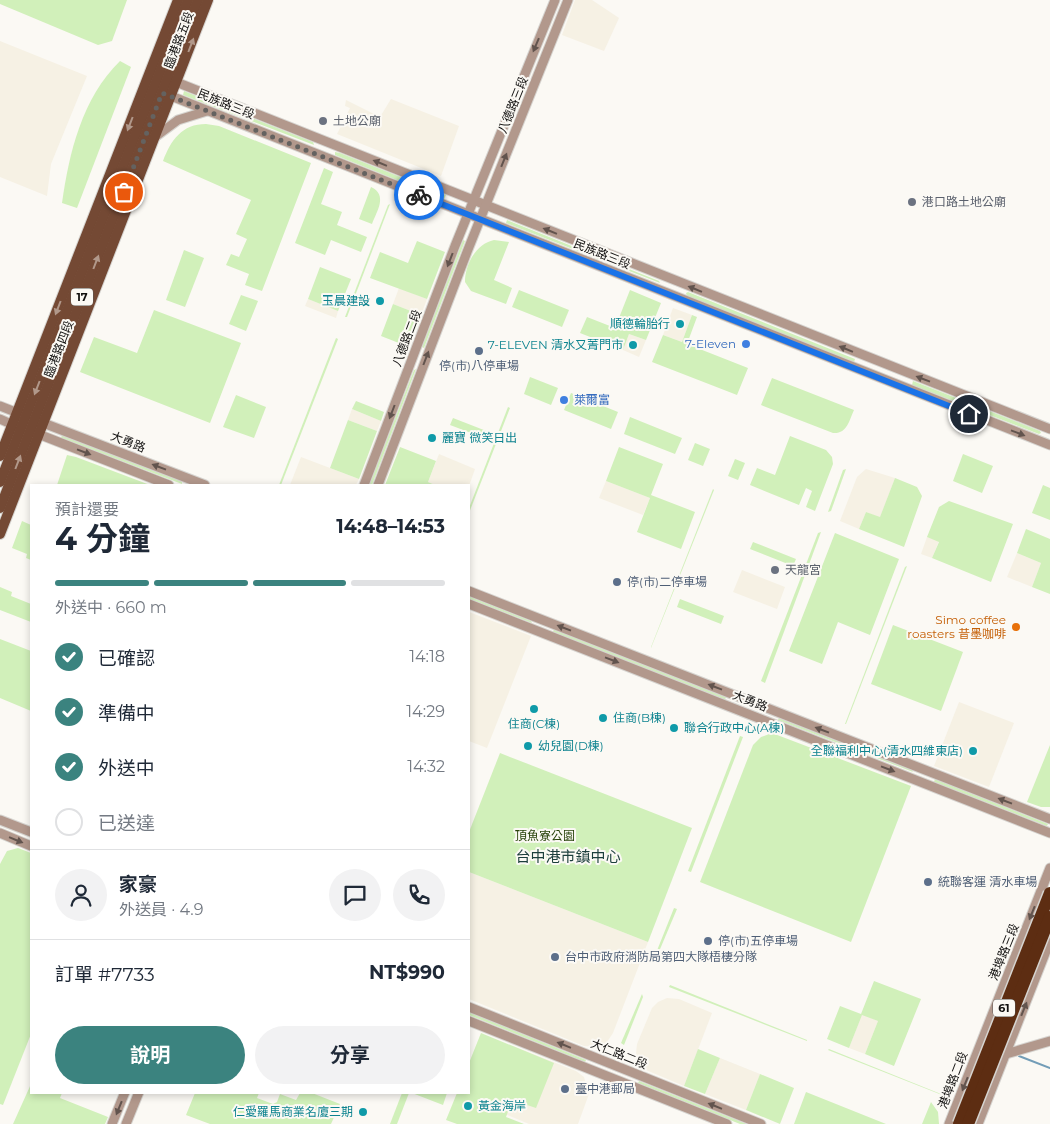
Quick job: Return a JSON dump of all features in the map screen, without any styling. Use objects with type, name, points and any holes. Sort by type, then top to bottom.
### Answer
[{"type":"highway","name":"61","points":[[959,1124],[1050,892]]},
{"type":"highway","name":"61","points":[[968,1124],[1050,917]]},
{"type":"main road","name":"臨港路五段","points":[[161,84],[178,0]]},
{"type":"main road","name":"臨港路五段","points":[[161,84],[188,0]]},
{"type":"main road","name":"臨港路五段","points":[[161,84],[198,0]]},
{"type":"main road","name":"臨港路五段","points":[[161,84],[208,0]]},
{"type":"main road","name":"臨港路四段","points":[[30,418],[155,138],[161,84]]},
{"type":"main road","name":"臨港路四段","points":[[0,534],[26,429],[161,84]]},
{"type":"main road","name":"臨港路四段","points":[[0,508],[30,418],[161,84]]},
{"type":"main road","name":"臨港路四段","points":[[0,456],[26,429]]},
{"type":"main road","name":"臨港路四段","points":[[0,482],[26,429]]},
{"type":"street","name":"八德路三段","points":[[474,200],[555,0]]},
{"type":"street","name":"八德路三段","points":[[480,219],[568,0]]},
{"type":"street","name":"民族路三段","points":[[161,84],[207,110],[1050,445]]},
{"type":"street","name":"民族路三段","points":[[161,84],[474,200],[1050,429]]},
{"type":"street","points":[[155,138],[179,119],[207,110]]},
{"type":"street","name":"八德路二段","points":[[364,484],[474,200]]},
{"type":"street","name":"八德路二段","points":[[378,484],[480,219]]},
{"type":"street","name":"大勇路","points":[[0,406],[202,484]]},
{"type":"street","name":"大勇路","points":[[0,420],[167,484]]},
{"type":"street","name":"大勇路","points":[[470,591],[1050,819]]},
{"type":"street","name":"大勇路","points":[[470,604],[1050,833]]},
{"type":"street","points":[[0,820],[30,832]]},
{"type":"street","points":[[0,833],[30,846]]},
{"type":"street","name":"港埠路三段","points":[[980,1045],[1050,868]]},
{"type":"street","points":[[978,1124],[1050,941]]},
{"type":"street","name":"大仁路二段","points":[[470,1007],[761,1124]]},
{"type":"street","name":"大仁路二段","points":[[470,1021],[727,1124]]},
{"type":"street","points":[[980,1045],[1006,1054],[1050,1041]]},
{"type":"street","name":"港埠路二段","points":[[949,1124],[980,1045]]},
{"type":"street","points":[[112,1124],[124,1094]]},
{"type":"street","points":[[126,1124],[138,1094]]},
{"type":"shaded area","points":[[575,0],[592,0],[619,18],[604,51],[562,35]]},
{"type":"shaded area","points":[[0,41],[87,76],[51,164],[47,196],[0,177]]},
{"type":"shaded area","points":[[391,99],[459,126],[441,176],[337,134],[350,108],[345,106],[346,100],[380,117]]},
{"type":"shaded area","points":[[399,288],[427,299],[421,315],[393,304]]},
{"type":"shaded area","points":[[308,299],[338,311],[336,318],[305,306]]},
{"type":"shaded area","name":"順德輪胎行","points":[[673,308],[692,315],[682,342],[663,335]]},
{"type":"shaded area","points":[[629,334],[646,340],[639,357],[623,350]]},
{"type":"shaded area","points":[[352,409],[381,421],[377,431],[348,420]]},
{"type":"shaded area","points":[[439,454],[475,469],[470,484],[433,484],[428,482]]},
{"type":"shaded area","points":[[301,457],[359,479],[356,484],[290,484]]},
{"type":"shaded area","points":[[866,469],[895,478],[880,518],[866,512],[859,529],[840,521],[857,477]]},
{"type":"shaded area","points":[[606,481],[650,498],[643,515],[599,498]]},
{"type":"shaded area","points":[[927,537],[939,541],[932,558],[921,554]]},
{"type":"shaded area","points":[[1017,553],[1041,563],[1032,587],[1007,577]]},
{"type":"shaded area","points":[[742,570],[785,587],[777,609],[733,592]]},
{"type":"shaded area","points":[[470,612],[531,636],[487,748],[470,741]]},
{"type":"shaded area","points":[[959,702],[1014,723],[989,787],[934,766]]},
{"type":"shaded area","name":"台中市政府消防局第四大隊梧棲分隊","points":[[470,872],[648,942],[613,1033],[607,1042],[596,1047],[584,1046],[470,999]]},
{"type":"shaded area","points":[[667,998],[679,999],[712,1013],[684,1086],[646,1070],[639,1063],[636,1053],[637,1044],[652,1008],[658,1002]]},
{"type":"shaded area","points":[[862,1014],[878,1021],[865,1054],[849,1048]]},
{"type":"shaded area","name":"臺中港郵局","points":[[513,1046],[576,1071],[584,1077],[589,1094],[578,1124],[529,1124],[505,1114]]},
{"type":"shaded area","points":[[720,1058],[760,1074],[746,1110],[705,1094]]},
{"type":"green space","points":[[0,0],[127,0],[112,41],[98,45],[0,4]]},
{"type":"green space","points":[[120,61],[131,67],[77,208],[62,203],[73,146],[79,127],[96,92]]},
{"type":"green space","points":[[184,91],[313,142],[314,145],[183,95]]},
{"type":"green space","points":[[206,124],[219,126],[311,163],[262,291],[245,285],[249,274],[226,265],[231,254],[239,257],[247,239],[236,234],[251,200],[163,161],[178,135],[190,127]]},
{"type":"green space","points":[[335,152],[446,195],[444,199],[335,155]]},
{"type":"green space","points":[[324,168],[333,172],[321,204],[342,212],[337,225],[367,237],[361,252],[331,240],[325,255],[295,243]]},
{"type":"green space","points":[[371,187],[379,194],[380,199],[380,204],[372,224],[359,219]]},
{"type":"green space","points":[[390,204],[347,317],[345,317],[388,205]]},
{"type":"green space","points":[[507,220],[659,281],[660,283],[506,223]]},
{"type":"green space","points":[[463,240],[465,241],[424,348],[422,347]]},
{"type":"green space","points":[[494,240],[509,242],[494,280],[512,288],[506,304],[471,291],[465,282],[469,262],[477,250]]},
{"type":"green space","points":[[417,241],[445,252],[427,299],[370,278],[380,252],[408,263]]},
{"type":"green space","points":[[184,250],[204,258],[185,307],[166,300]]},
{"type":"green space","points":[[320,267],[351,279],[338,311],[308,299]]},
{"type":"green space","points":[[519,290],[569,310],[562,327],[512,307]]},
{"type":"green space","points":[[630,290],[661,303],[646,340],[629,334],[623,350],[580,333],[587,317],[615,328]]},
{"type":"green space","points":[[688,292],[855,359],[854,362],[687,296],[686,293]]},
{"type":"green space","points":[[241,295],[258,301],[246,331],[229,324]]},
{"type":"green space","points":[[393,304],[421,315],[409,347],[381,336]]},
{"type":"green space","points":[[154,310],[241,343],[210,423],[80,372],[94,337],[137,353]]},
{"type":"green space","points":[[692,315],[697,317],[687,344],[748,368],[737,395],[652,362],[663,335],[682,342]]},
{"type":"green space","points":[[336,338],[338,339],[281,484],[279,484]]},
{"type":"green space","points":[[416,369],[372,484],[369,484]]},
{"type":"green space","points":[[530,377],[558,388],[551,405],[524,394]]},
{"type":"green space","points":[[772,378],[854,410],[847,426],[838,433],[833,433],[761,405]]},
{"type":"green space","points":[[913,381],[1041,433],[1039,434],[912,385]]},
{"type":"green space","points":[[571,393],[618,412],[611,429],[564,410]]},
{"type":"green space","points":[[236,395],[266,407],[254,438],[223,427]]},
{"type":"green space","points":[[356,401],[384,412],[381,421],[352,409]]},
{"type":"green space","points":[[508,407],[510,408],[470,510],[470,505]]},
{"type":"green space","points":[[630,417],[682,438],[675,454],[624,434]]},
{"type":"green space","points":[[453,418],[489,432],[487,439],[450,425]]},
{"type":"green space","points":[[348,420],[377,431],[359,479],[330,468]]},
{"type":"green space","points":[[62,435],[182,481],[182,484],[61,438]]},
{"type":"green space","points":[[790,436],[826,450],[832,457],[833,464],[815,511],[806,507],[812,491],[806,488],[799,505],[750,485],[757,468],[775,475]]},
{"type":"green space","points":[[695,443],[710,449],[703,466],[688,460]]},
{"type":"green space","points":[[400,447],[436,461],[428,482],[433,484],[385,484]]},
{"type":"green space","points":[[619,447],[663,464],[651,495],[695,512],[681,549],[637,532],[650,498],[606,481]]},
{"type":"green space","points":[[963,454],[993,466],[982,493],[953,481]]},
{"type":"green space","points":[[67,455],[147,484],[57,484]]},
{"type":"green space","points":[[735,459],[745,463],[738,480],[728,476]]},
{"type":"green space","points":[[846,469],[831,511],[828,512],[843,470]]},
{"type":"green space","points":[[895,478],[917,487],[922,496],[904,547],[859,529],[866,512],[880,517]]},
{"type":"green space","points":[[1043,485],[1050,488],[1050,520],[1032,513]]},
{"type":"green space","points":[[714,490],[651,648],[651,647]]},
{"type":"green space","points":[[949,501],[1013,524],[991,582],[932,558],[939,542],[927,537],[939,507]]},
{"type":"green space","points":[[22,521],[30,525],[30,560],[26,558],[27,554],[12,548]]},
{"type":"green space","points":[[1026,529],[1050,539],[1050,594],[1032,587],[1041,563],[1017,553]]},
{"type":"green space","points":[[821,532],[765,683],[761,681],[818,533]]},
{"type":"green space","points":[[835,533],[899,559],[870,635],[838,622],[822,664],[789,651]]},
{"type":"green space","points":[[753,542],[796,559],[793,566],[750,549]]},
{"type":"green space","points":[[907,566],[846,724],[845,724],[905,567]]},
{"type":"green space","points":[[0,587],[12,592],[11,596],[30,604],[30,622],[0,610]]},
{"type":"green space","points":[[470,596],[531,621],[532,623],[470,599]]},
{"type":"green space","points":[[680,599],[724,616],[721,624],[677,607]]},
{"type":"green space","points":[[893,625],[963,652],[941,711],[871,684]]},
{"type":"green space","points":[[554,629],[726,697],[725,700],[553,632]]},
{"type":"green space","points":[[0,639],[30,651],[30,711],[0,698]]},
{"type":"green space","points":[[779,718],[912,770],[913,772],[778,720]]},
{"type":"green space","points":[[772,733],[911,786],[851,942],[700,882],[753,745],[761,737]]},
{"type":"green space","points":[[740,736],[743,737],[691,872],[688,871]]},
{"type":"green space","points":[[1050,745],[1050,807],[1041,807],[1027,802]]},
{"type":"green space","name":"頂魚寮公園","points":[[500,753],[692,828],[648,942],[470,872],[470,829]]},
{"type":"green space","points":[[935,779],[1048,824],[1047,826],[934,782]]},
{"type":"green space","points":[[18,848],[30,853],[30,1037],[3,1105],[0,1104],[0,864],[7,851]]},
{"type":"green space","points":[[674,908],[677,909],[655,961],[654,958]]},
{"type":"green space","points":[[874,981],[921,999],[894,1066],[865,1054],[878,1021],[862,1015],[849,1048],[827,1039],[840,1006],[861,1014]]},
{"type":"green space","points":[[670,985],[807,1040],[807,1041],[669,987]]},
{"type":"green space","points":[[642,994],[643,997],[624,1045],[621,1043]]},
{"type":"green space","points":[[470,1012],[586,1060],[585,1062],[470,1015]]},
{"type":"green space","points":[[481,1033],[554,1063],[536,1108],[512,1100],[506,1117],[524,1124],[457,1124],[446,1120],[457,1094],[470,1094],[470,1060]]},
{"type":"green space","points":[[698,1049],[720,1058],[705,1094],[684,1086]]},
{"type":"green space","points":[[828,1050],[941,1094],[942,1095]]},
{"type":"green space","points":[[760,1074],[794,1088],[780,1124],[746,1110]]},
{"type":"green space","points":[[639,1081],[747,1124],[740,1124],[638,1083]]},
{"type":"green space","points":[[30,1086],[30,1094],[62,1094],[60,1098],[108,1117],[105,1124],[13,1124]]},
{"type":"green space","points":[[806,1092],[886,1124],[794,1124]]},
{"type":"green space","points":[[195,1094],[259,1094],[257,1098],[273,1104],[277,1102],[280,1094],[296,1100],[299,1094],[315,1094],[340,1104],[331,1124],[210,1124],[186,1115]]},
{"type":"green space","points":[[402,1094],[409,1094],[397,1124],[390,1124]]},
{"type":"green space","points":[[415,1094],[446,1094],[443,1105]]},
{"type":"green space","points":[[931,1102],[938,1112],[939,1124],[922,1124]]},
{"type":"waterway","points":[[1019,1056],[1050,1068]]},
{"type":"way so far","points":[[124,192],[162,93],[419,195]]},
{"type":"place","name":"土地公廟","points":[[323,121]]},
{"type":"place","name":"港口路土地公廟","points":[[912,202]]},
{"type":"place","name":"玉晨建設","points":[[380,301]]},
{"type":"place","name":"順德輪胎行","points":[[680,324]]},
{"type":"place","name":"7-Eleven","points":[[746,344]]},
{"type":"place","name":"7-ELEVEN 清水又菁門市","points":[[633,345]]},
{"type":"place","name":"停(市)八停車場","points":[[479,351]]},
{"type":"place","name":"萊爾富","points":[[564,400]]},
{"type":"place","name":"麗寶 微笑日出","points":[[432,438]]},
{"type":"place","name":"天龍宮","points":[[775,570]]},
{"type":"place","name":"停(市)二停車場","points":[[617,582]]},
{"type":"place","name":"Simo coffee roasters 昔墨咖啡","points":[[1016,627]]},
{"type":"place","name":"住商(C棟)","points":[[534,709]]},
{"type":"place","name":"住商(B棟)","points":[[603,718]]},
{"type":"place","name":"聯合行政中心(A棟)","points":[[674,728]]},
{"type":"place","name":"幼兒園(D棟)","points":[[528,746]]},
{"type":"place","name":"全聯福利中心(清水四維東店)","points":[[973,751]]},
{"type":"place","name":"統聯客運 清水車場","points":[[928,882]]},
{"type":"place","name":"停(市)五停車場","points":[[708,941]]},
{"type":"place","name":"台中市政府消防局第四大隊梧棲分隊","points":[[555,957]]},
{"type":"place","name":"臺中港郵局","points":[[565,1089]]},
{"type":"place","name":"黃金海岸","points":[[468,1106]]},
{"type":"place","name":"仁愛羅馬商業名廈三期","points":[[363,1112]]},
{"type":"district","name":"台中港市鎮中心","points":[[568,857]]},
{"type":"route","points":[[419,195],[969,414]]}]
